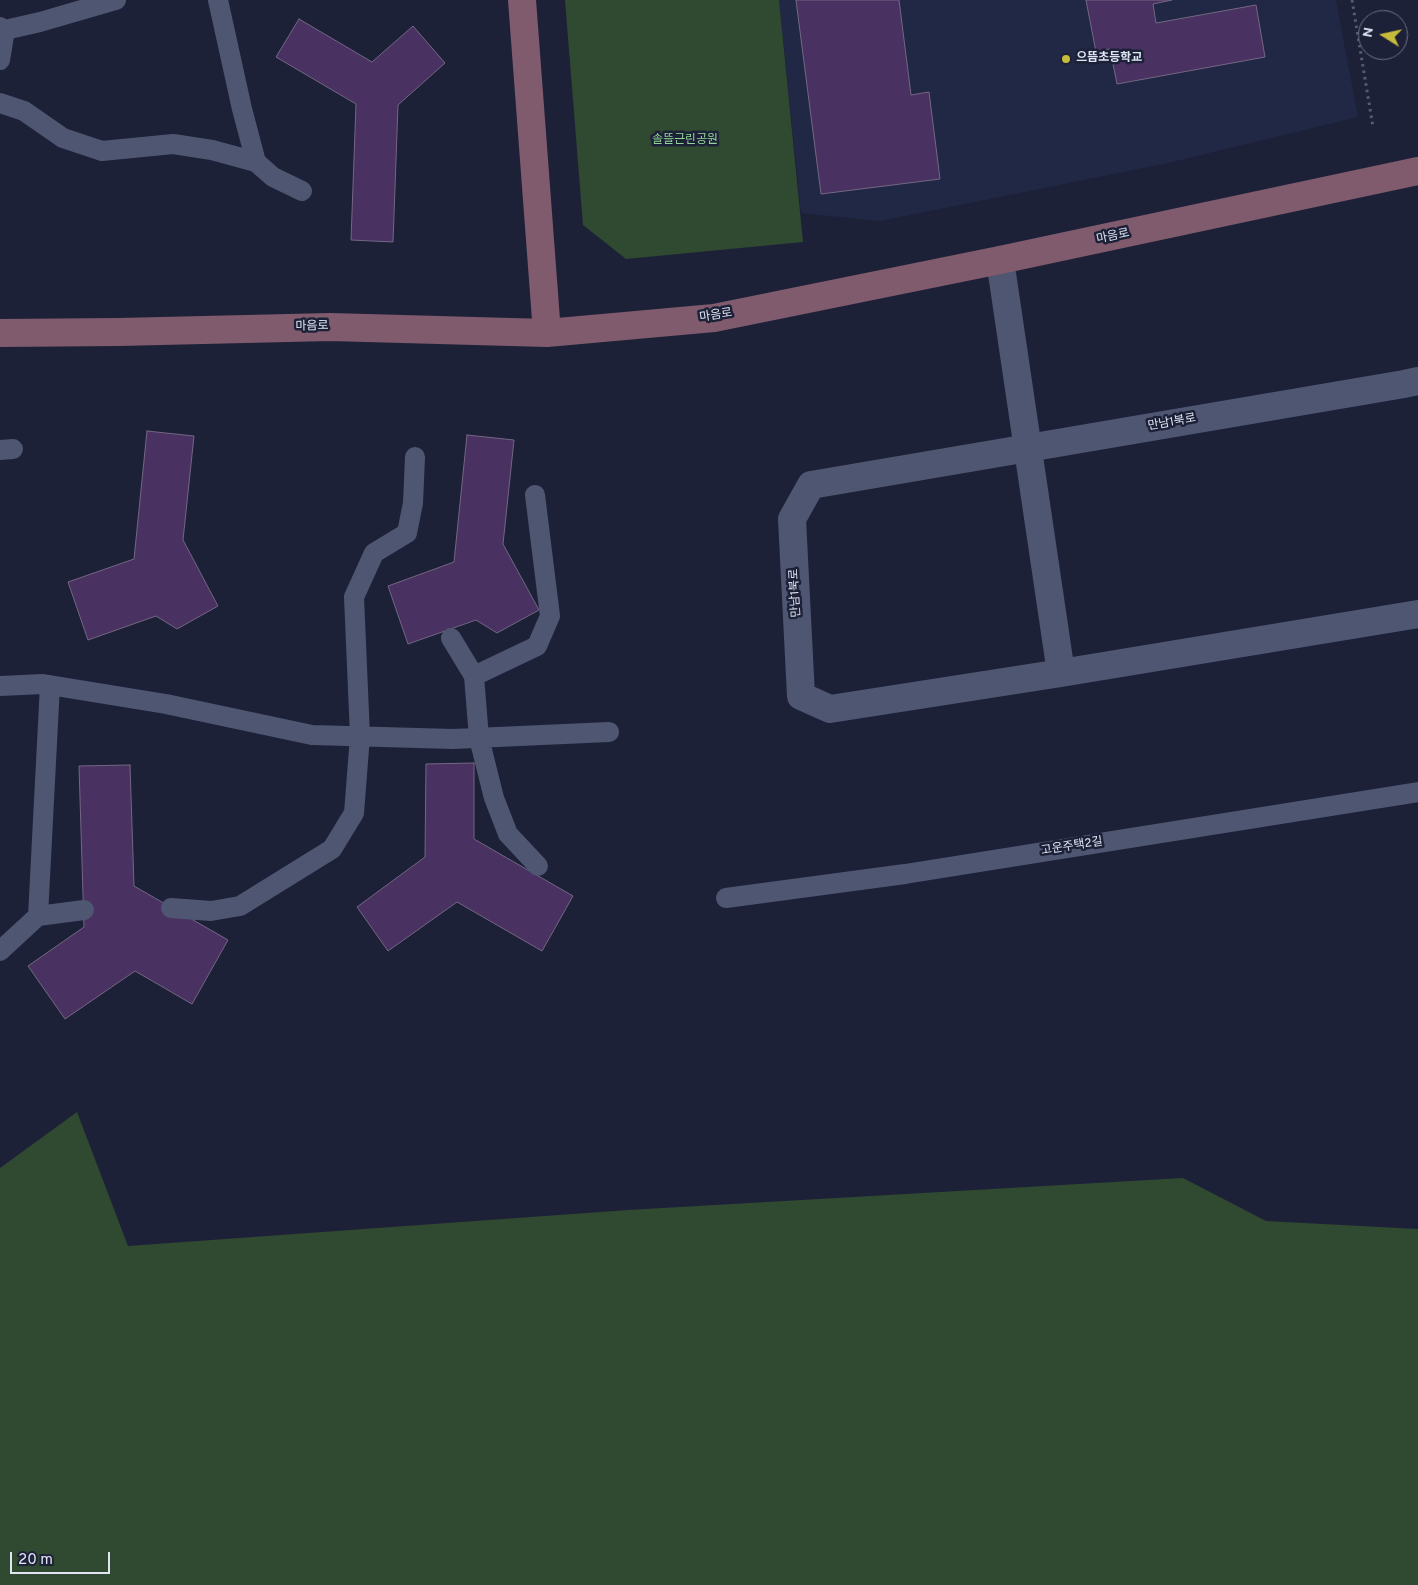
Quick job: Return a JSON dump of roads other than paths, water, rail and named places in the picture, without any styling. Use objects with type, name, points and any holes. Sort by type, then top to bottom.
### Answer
[{"type":"street","points":[[522,0],[547,334]]},
{"type":"street","name":"마음로","points":[[0,333],[330,327],[547,334],[714,318],[1418,172]]},
{"type":"street","points":[[1000,260],[1061,673]]},
{"type":"street","name":"만남1북로","points":[[1418,380],[1404,384],[811,485],[792,519],[801,696],[830,708],[1061,673],[1418,614]]},
{"type":"lane","points":[[0,60],[2,28],[40,22],[116,0]]},
{"type":"lane","points":[[218,0],[242,109],[256,162]]},
{"type":"lane","points":[[0,103],[24,111],[63,138],[102,152],[173,144],[212,150],[256,162],[273,177],[302,190]]},
{"type":"lane","points":[[171,908],[211,911],[240,906],[332,849],[354,813],[360,736],[354,597],[374,553],[407,533],[412,503],[415,457]]},
{"type":"lane","points":[[474,676],[537,646],[550,616],[535,495]]},
{"type":"lane","points":[[451,638],[474,676],[479,738],[494,798],[508,834],[538,866]]},
{"type":"lane","points":[[38,916],[50,685]]},
{"type":"lane","points":[[0,686],[50,685],[166,704],[312,735],[453,739],[608,732]]},
{"type":"lane","name":"고운주택2길","points":[[726,898],[905,874],[1417,793]]},
{"type":"lane","points":[[0,951],[38,916],[84,910]]},
{"type":"place","name":"으뜸초등학교","points":[[1066,59]]},
{"type":"park label","name":"솔뜰근린공원","points":[[685,141]]}]
